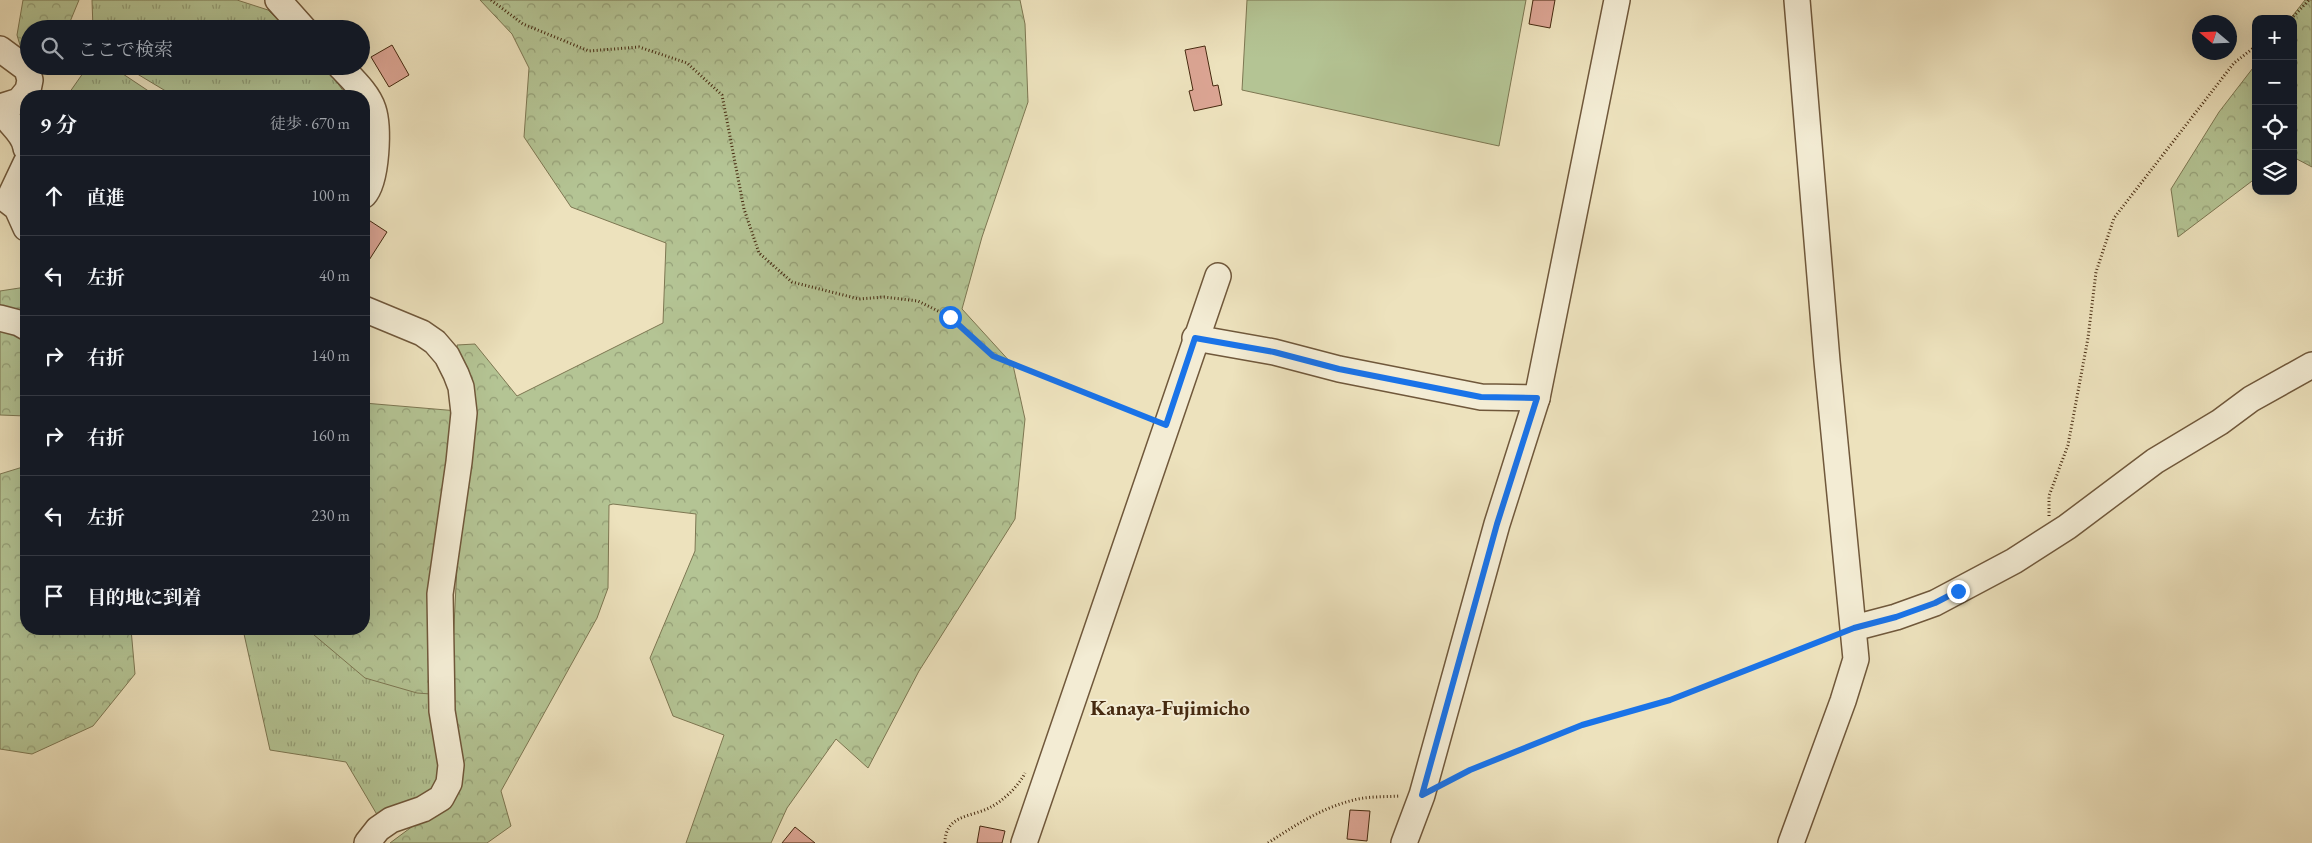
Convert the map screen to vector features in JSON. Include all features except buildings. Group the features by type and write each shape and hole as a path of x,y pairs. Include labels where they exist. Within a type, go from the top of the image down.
{"street":[{"path":"278,0 296,20"},
{"path":"1404,843 1422,795 1497,524 1537,398 1617,0"},
{"path":"1791,843 1843,701 1856,659 1828,371 1797,0"},
{"path":"0,49 20,64"},
{"path":"28,90 30,80 29,75"},
{"path":"349,75 362,90"},
{"path":"20,100 0,107 2,114 20,134"},
{"path":"370,103 373,108 376,130 374,171 370,186"},
{"path":"20,176 8,201 17,208 20,215"},
{"path":"1024,843 1195,338 1218,276"},
{"path":"367,843 378,829 391,820 423,809 441,798 449,783 451,765 442,711 440,594 464,413 461,387 456,374 447,356 435,342 422,333 370,311"},
{"path":"0,318 20,323"},
{"path":"1195,338 1274,352 1339,369 1481,397 1537,398"},
{"path":"1854,628 1896,617 1935,603 2014,561 2048,539 2155,461 2220,422 2251,399 2312,365"}],"path":[{"path":"491,0 523,24 590,51 639,47 687,63 722,95 744,209 759,253 792,282 859,299 884,297 918,302 950,317 993,356 1166,425"},
{"path":"2295,15 2309,0"},
{"path":"2048,539 2049,496 2068,445 2088,338 2096,272 2114,218 2234,63 2252,49"},
{"path":"1268,843 1302,822 1351,800 1422,795 1470,770 1582,725 1670,700 1854,628"},
{"path":"945,843 945,836 960,816 989,808 1019,784 1026,769"}],"green space":[{"path":"23,0 79,0 71,20 20,20 20,45 17,35"},
{"path":"92,0 237,0 268,10 278,20 93,20"},
{"path":"480,0 1020,0 1025,24 1028,102 982,237 962,309 1013,365 1025,419 1015,519 919,671 868,768 836,739 787,808 771,843 686,843 724,735 673,716 650,658 695,551 696,514 613,504 609,505 608,588 597,618 501,791 511,826 487,843 390,843 452,797 450,705 462,467 473,422 457,345 475,344 517,396 663,323 666,243 571,207 524,137 529,68 512,34"},
{"path":"1247,0 1526,0 1499,146 1242,90"},
{"path":"2305,0 2312,0 2312,167 2297,159 2297,15 2293,15"},
{"path":"2252,69 2252,181 2178,237 2171,189 2219,112"},
{"path":"82,75 124,75 147,90 71,90"},
{"path":"139,75 332,75 343,90 164,90"},
{"path":"20,288 20,416 0,415 0,291"},
{"path":"370,404 458,411 431,694 417,693 365,678 314,635 370,635"},
{"path":"20,468 20,635 132,635 135,674 93,726 32,754 0,749 0,474"},
{"path":"244,635 321,635 436,695 444,760 435,791 379,818 346,762 270,750"}],"district":[{"name":"Kanaya-Fujimicho","path":"1170,707"}],"route":[{"path":"950,317 993,356 1166,425 1195,338 1274,352 1339,369 1481,397 1537,398 1497,524 1422,795 1470,770 1582,725 1670,700 1854,628 1896,617 1935,603 1958,591"}]}
